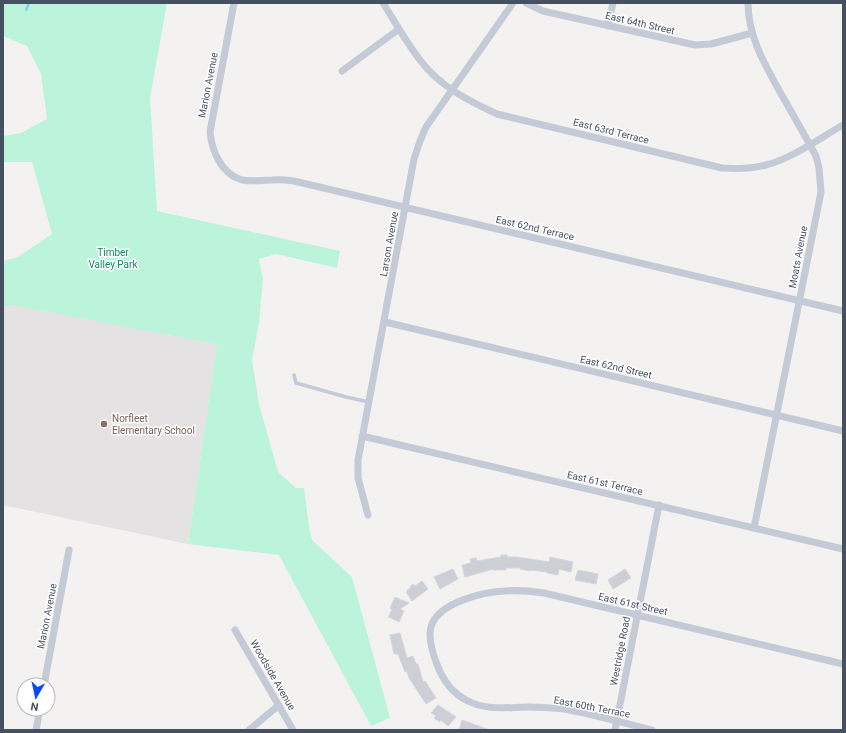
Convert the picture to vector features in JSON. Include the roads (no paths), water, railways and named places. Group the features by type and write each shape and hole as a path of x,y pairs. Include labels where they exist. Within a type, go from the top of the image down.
{"street":[{"name":"Marion Avenue","path":"225,168 216,158 211,146 210,132 234,3"},
{"name":"East 63rd Terrace","path":"383,3 420,61 436,77 452,90 473,103 497,114 722,168 744,169 766,165 783,159 843,125"},
{"name":"Larson Avenue","path":"368,515 358,478 358,460 385,322 414,159 426,127 513,3"},
{"name":"East 64th Street","path":"526,3 543,11 695,45 711,44 752,33"},
{"path":"608,26 613,3"},
{"name":"Moats Avenue","path":"748,3 748,16 752,33 762,59 816,156 820,168 821,192 754,528"},
{"path":"342,71 399,29"},
{"name":"East 62nd Terrace","path":"225,168 229,173 241,180 294,181 843,311"},
{"name":"East 62nd Street","path":"385,322 843,431"},
{"name":"East 61st Terrace","path":"362,436 843,549"},
{"name":"Westridge Road","path":"615,730 659,506"},
{"name":"Marion Avenue","path":"45,677 69,550"},
{"name":"East 61st Street","path":"430,631 432,623 451,605 478,595 503,591 524,590 544,593 843,664"},
{"name":"Woodside Avenue","path":"235,630 293,730"},
{"name":"East 60th Terrace","path":"430,631 432,652 440,674 452,691 467,701 492,708 532,707 564,709 652,730"},
{"path":"249,730 279,705"},
{"path":"36,730 38,717"}],"lane":[{"path":"294,375 296,383 303,386 369,402"}],"waterway":[{"path":"26,10 29,3"}],"place":[{"name":"Norfleet Elementary School","path":"104,424"}],"park label":[{"name":"Timber Valley Park","path":"113,258"}]}
